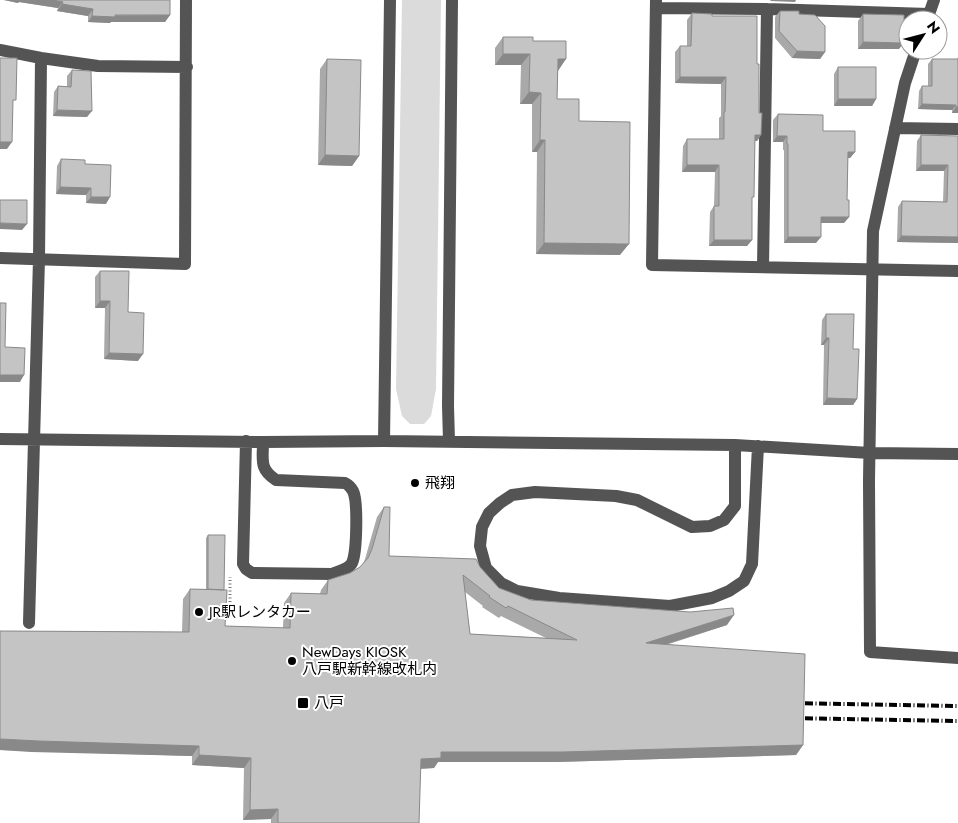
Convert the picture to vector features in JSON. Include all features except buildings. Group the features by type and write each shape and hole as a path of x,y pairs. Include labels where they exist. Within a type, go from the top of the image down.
{"street":[{"path":"0,258 185,264 186,0"},
{"path":"384,441 390,0"},
{"path":"449,442 452,0"},
{"path":"898,16 656,4 652,265 958,271"},
{"path":"762,267 767,9"},
{"path":"0,50 98,66 187,67"},
{"path":"29,623 39,259 41,58"},
{"path":"913,60 905,83 873,231 870,652 958,658"},
{"path":"895,128 958,129"},
{"path":"0,438 758,446 870,453 958,454"},
{"path":"246,441 243,564 246,570 252,573 332,574 352,564 355,553 356,502 354,492 350,486 345,483 276,480 268,475 263,466 263,442"},
{"path":"736,446 735,506 724,520 710,526 692,527 637,500 616,496 535,492 512,495 489,513 482,527 480,546 486,568 501,582 517,591 559,598 670,606 712,598 729,591 744,581 752,564 758,446"}],"shaded area":[{"path":"402,0 441,0 436,389 431,416 424,424 410,424 402,416 396,389"}],"railway":[{"path":"791,703 958,706"},
{"path":"791,718 958,721"}],"place":[{"name":"飛翔","path":"415,483"},
{"name":"JR駅レンタカー","path":"199,612"},
{"name":"NewDays KIOSK 八戸駅新幹線改札内","path":"292,661"},
{"name":"八戸","path":"303,703"}]}
